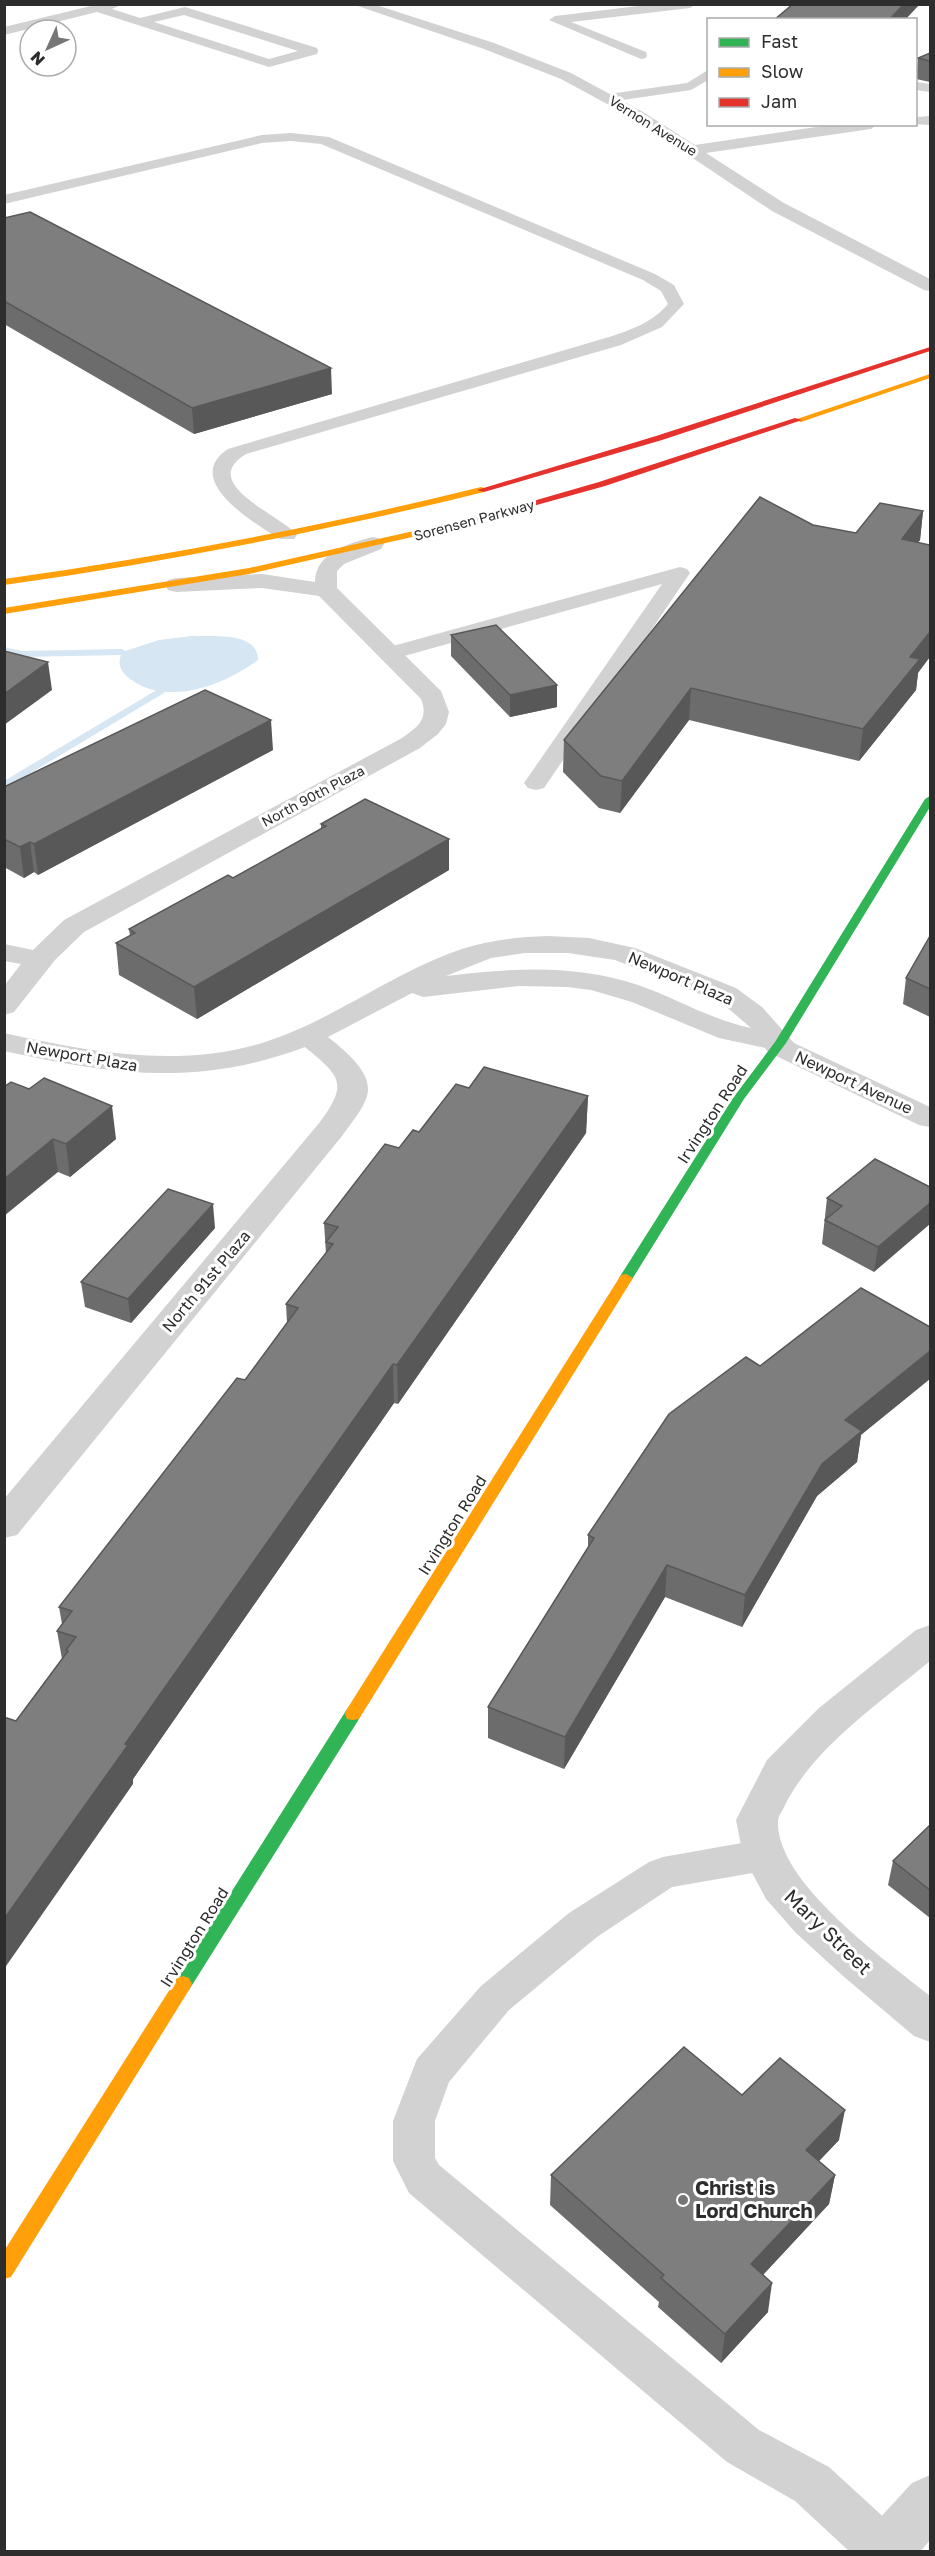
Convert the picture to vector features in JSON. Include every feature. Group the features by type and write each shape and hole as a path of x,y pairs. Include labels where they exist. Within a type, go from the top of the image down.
{"main road":[{"name":"Sorensen Parkway","path":"4,582 131,564 287,535 405,509 593,458 930,350"},
{"name":"Sorensen Parkway","path":"4,611 171,585 373,544 480,519 589,488 930,376"},
{"name":"Irvington Road","path":"4,2270 733,1108 779,1045 930,800"}],"street":[{"name":"Vernon Avenue","path":"358,4 489,46 567,76 609,98 694,150 778,207 930,286"},
{"path":"694,150 857,126"},
{"path":"171,585 262,581 326,590 326,570 336,560 373,544"},
{"name":"North 90th Plaza","path":"4,1006 38,959 54,941 74,926 428,732 437,720 437,707 432,696 326,590"},
{"path":"4,952 38,959"},
{"name":"Newport Plaza","path":"4,1042 82,1060 168,1068 248,1056 284,1045 397,991 486,979 531,976 570,978 614,987 658,1002 723,1030 779,1045"},
{"name":"North 91st Plaza","path":"4,1525 324,1138 345,1109 353,1095 353,1085 347,1069 308,1035"},
{"name":"Newport Avenue","path":"779,1045 930,1118"},
{"path":"760,1837 781,1772 833,1719 930,1640"},
{"name":"Mary Street","path":"760,1837 781,1886 811,1920 858,1963 930,2022"},
{"path":"885,2551 930,2501"}],"lane":[{"path":"4,31 117,4"},
{"path":"641,55 555,20 690,4"},
{"path":"794,5 788,15 808,18"},
{"path":"99,9 139,22 269,63 312,51 185,11 139,22"},
{"path":"609,98 691,86 707,75"},
{"path":"4,200 262,139 291,137 324,140 649,277 668,288 675,303 668,316 653,327 239,450 223,462 221,472 231,494 263,521 287,535"},
{"path":"390,654 680,573 536,783"},
{"path":"760,1837 663,1873 583,1925 495,1998 432,2072 414,2121 414,2161 424,2179 743,2446 812,2484 885,2551"}],"water":[{"path":"192,636 222,636 242,640 256,651 258,660 213,684 178,692 145,687 130,679 122,670 120,660 122,652 159,640"}],"building":[{"path":"793,4 904,4 891,18 776,18"},
{"path":"930,53 930,61 918,58"},
{"path":"30,212 331,368 192,408 4,301 4,218"},
{"path":"760,497 813,525 856,533 880,503 923,511 902,539 930,545 930,632 910,657 920,659 863,729 691,688 622,781 601,776 564,740"},
{"path":"496,625 557,685 510,695 451,635"},
{"path":"4,651 48,662 4,694"},
{"path":"205,690 271,720 34,844 30,842 20,847 4,839 4,787"},
{"path":"365,799 449,839 194,987 116,943 135,933 129,929 228,875 233,878 326,826 321,824"},
{"path":"930,936 930,989 906,978"},
{"path":"484,1067 588,1096 397,1365 393,1364 4,1919 4,1717 16,1721 76,1637 57,1631 72,1611 59,1607 237,1378 245,1380 298,1308 286,1304 333,1244 326,1242 338,1227 324,1223 385,1144 399,1148 413,1130 419,1132 456,1084 469,1088"},
{"path":"44,1078 112,1106 66,1144 53,1139 4,1179 4,1087 11,1082 29,1089"},
{"path":"875,1159 930,1187 930,1203 878,1247 825,1220 842,1206 827,1198"},
{"path":"168,1189 213,1204 128,1299 81,1282"},
{"path":"861,1288 930,1327 930,1351 845,1420 862,1431 822,1464 745,1595 667,1565 565,1737 488,1707 594,1538 588,1535 669,1414 746,1357 760,1366"},
{"path":"930,1825 930,1890 893,1861"},
{"path":"684,2047 742,2095 780,2058 845,2110 806,2150 835,2175 751,2264 772,2283 725,2334 661,2278 664,2275 551,2175"}],"waterway":[{"path":"4,650 22,654 122,652"},
{"path":"4,786 160,691"}],"traffic: fast":[{"path":"626,1278 739,1098 780,1043 930,799"},
{"path":"183,1984 353,1714"}],"traffic: slow":[{"path":"798,420 930,376"},
{"path":"4,582 244,543 481,490"},
{"path":"4,611 249,571 458,524"},
{"path":"353,1714 626,1278"},
{"path":"4,2270 183,1984"}],"traffic: jam":[{"path":"481,490 659,438 930,349"},
{"path":"458,524 602,484 798,420"}],"place":[{"name":"Christ is Lord Church","path":"683,2200"}]}
